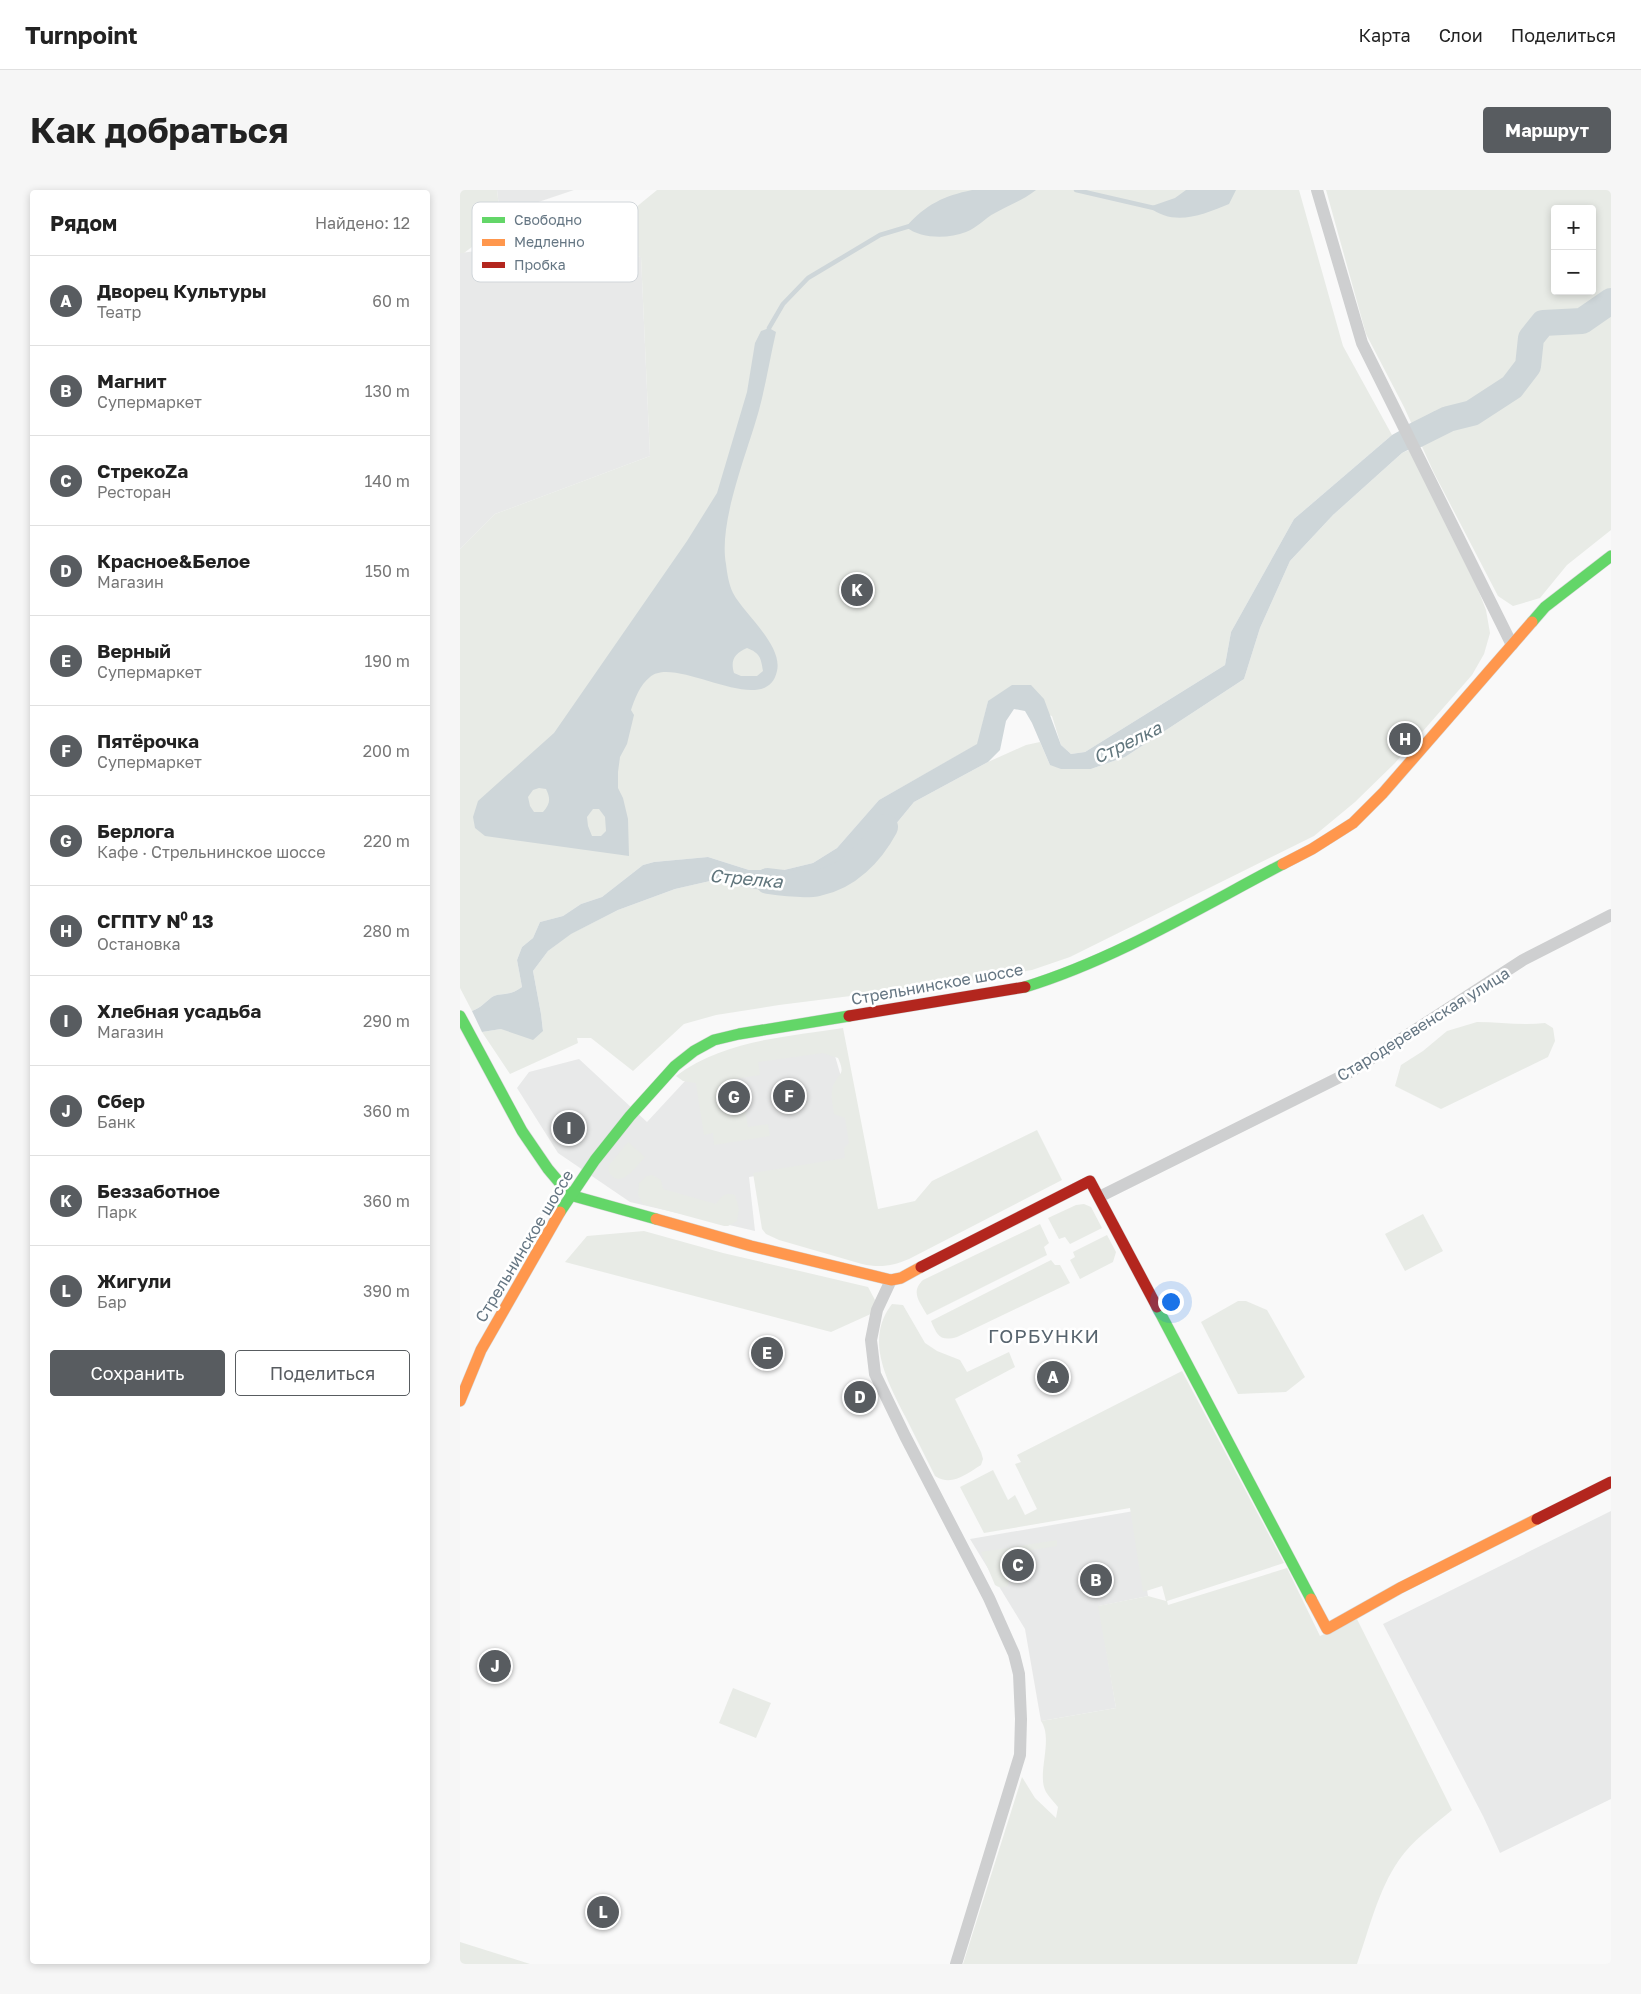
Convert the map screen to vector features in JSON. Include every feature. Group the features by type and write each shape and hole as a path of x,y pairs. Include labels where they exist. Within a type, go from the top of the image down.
{"street":[{"path":"1317,190 1359,336 1512,645"},
{"name":"Стрельнинское шоссе","path":"460,1401 481,1350 570,1195 630,1116 675,1066 694,1052 714,1040 773,1027 1010,990 1055,977 1108,955 1312,849 1353,822 1383,794 1546,607 1583,576 1611,556"},
{"name":"Стародеревенская улица","path":"1099,1197 1352,1071 1523,960 1611,914"},
{"path":"460,1016 522,1131 548,1169 570,1195 751,1246 891,1280 901,1278 1090,1181 1327,1629 1400,1588 1611,1482"},
{"path":"891,1280 877,1310 871,1340 875,1374 992,1603 1014,1654 1019,1674 1020,1755 956,1964"}],"shaded area":[{"path":"460,190 497,190 498,202 472,202 472,247 464,253 460,253"},
{"path":"497,190 574,190 538,202 498,202"},
{"path":"657,190 1299,190 1343,346 1392,435 1294,519 1231,632 1225,665 1085,752 1071,754 1061,745 1052,716 988,701 978,744 879,800 837,848 813,863 784,870 749,870 708,857 654,862 643,865 602,897 581,904 563,916 540,922 533,938 522,947 517,960 522,987 513,992 492,997 472,1011 460,988 460,549 495,514 650,456 641,257 638,257 638,206"},
{"path":"1326,190 1611,190 1611,530 1567,565 1540,598 1513,606 1498,596 1434,473 1404,407 1366,334"},
{"path":"472,252 472,282 638,282 638,257 641,257 650,456 495,514 460,549 460,253"},
{"path":"1409,450 1477,587 1486,610 1490,633 1484,654 1472,675 1395,763 1355,802 1314,836 1070,957 1032,970 970,981 779,1005 716,1015 684,1024 633,1071 591,1038 577,1038 578,1043 510,1074 482,1032 501,1029 543,1030 533,971 548,951 570,934 618,910 675,889 710,881 761,890 886,836 914,802 988,762 1026,745 1040,742 1050,765 1091,769 1125,757 1244,679 1260,628 1290,561 1333,515 1402,453"},
{"path":"1477,1022 1545,1023 1553,1028 1555,1041 1548,1057 1441,1109 1395,1086 1401,1065 1423,1051 1447,1031"},
{"path":"843,1028 878,1209 915,1201 932,1181 1037,1130 1062,1180 909,1259 892,1265 875,1266 862,1264 779,1240 766,1234 762,1229 753,1173 845,1158 844,1148 849,1143 845,1118 834,1114 832,1097 833,1086 842,1071 838,1058 823,1053 758,1062 760,1075 728,1080 732,1105 744,1103 748,1127 768,1124 770,1136 714,1145 713,1133 704,1135 696,1083 683,1081 676,1076 695,1064 735,1047"},
{"path":"831,1042 865,1160 749,1177 755,1231 630,1202 558,1153 517,1088 529,1072 579,1059 647,1122 698,1067"},
{"path":"628,1142 645,1157 625,1177 616,1179 610,1173 609,1166"},
{"path":"652,1175 661,1180 663,1189 716,1204 724,1195 735,1195 739,1209 737,1221 724,1226 643,1204 638,1195 639,1183 647,1176"},
{"path":"1084,1204 1091,1207 1102,1228 1070,1244 1065,1237 1059,1239 1048,1218 1076,1205"},
{"path":"1423,1214 1443,1251 1405,1271 1385,1234"},
{"path":"1040,1224 1049,1243 1044,1247 1047,1255 927,1315 917,1293 919,1284 923,1280"},
{"path":"644,1231 723,1253 868,1287 875,1300 873,1313 831,1332 565,1262 587,1236"},
{"path":"1107,1235 1116,1252 1113,1262 1080,1279 1070,1260 1075,1257 1073,1252"},
{"path":"1051,1260 1055,1265 1060,1265 1070,1283 957,1337 947,1339 937,1334 931,1321"},
{"path":"1238,1301 1246,1301 1267,1310 1305,1377 1286,1392 1238,1394 1201,1322"},
{"path":"892,1304 903,1305 925,1343 937,1351 960,1360 967,1372 1009,1352 1015,1367 955,1399 983,1459 981,1465 959,1478 947,1480 935,1476 886,1375 879,1346 880,1332 884,1318"},
{"path":"1182,1371 1284,1563 1167,1601 1168,1605 1287,1568 1320,1636 1357,1619 1452,1810 1410,1846 1399,1860 1385,1884 1357,1964 963,1964 1022,1777 1035,1798 1056,1818 1058,1807 1047,1794 1043,1785 1046,1738 1045,1729 1041,1721 1116,1708 1098,1606 1148,1596 1166,1601 1162,1586 1143,1592 1130,1508 984,1533 960,1487 993,1470 1008,1500 1015,1495 1025,1515 1037,1509 1015,1464 1021,1462 1017,1455"},
{"path":"1134,1511 1148,1596 1099,1606 1116,1708 1041,1721 1025,1629 970,1539"},
{"path":"1611,1511 1611,1799 1500,1853 1483,1816 1383,1624"},
{"path":"1057,1540 1057,1546 1007,1554 1010,1572 1008,1586 1004,1587 995,1585 981,1552"},
{"path":"733,1688 771,1703 756,1738 719,1723"},
{"path":"460,1942 530,1964 460,1964"}],"water":[{"path":"972,190 1036,190 991,215 970,230 959,234 943,237 927,236 906,227 921,212 936,202"},
{"path":"1186,190 1236,190 1229,204 1209,212 1188,217 1168,217 1149,207 1175,198"},
{"path":"769,328 776,332 759,410 730,508 725,547 729,583 733,593 769,640 777,661 777,671 769,685 756,690 739,689 679,673 662,672 650,677 643,684 631,710 634,715 627,744 620,757 618,772 618,788 623,798 628,819 629,856 485,836 475,828 473,817 478,801 554,733 687,541 717,493 747,392 755,343 761,331","holes":["747,648 755,652 760,659 763,671 757,676 741,676 734,673 734,658 739,652","539,788 546,789 549,801 543,812 534,812 530,806 528,797 533,790","593,809 599,809 605,817 606,831 601,836 592,836 587,817"]},
{"path":"1435,411 1448,419 1429,439 1402,453 1333,515 1290,561 1260,628 1244,679 1125,757 1091,769 1061,769 1050,765 1025,711 1014,709 1006,721 1000,750 988,762 914,802 886,836 854,866 818,881 761,890 710,881 675,889 618,910 571,934 548,951 533,971 543,1031 533,1040 501,1029 482,1032 472,1011 492,997 513,992 522,987 517,960 522,947 533,938 540,922 563,916 581,904 602,897 643,865 654,862 708,857 749,870 784,870 813,863 837,848 879,800 977,744 988,701 1012,685 1031,685 1044,699 1061,745 1071,754 1085,752 1225,665 1231,632 1294,519 1392,435"}],"waterway":[{"path":"1076,190 1154,208"},
{"path":"769,328 783,304 808,278 880,235 910,226"},
{"name":"Стрелка","path":"1416,435 1448,419 1472,413 1512,387 1528,366 1531,338 1543,323 1582,321 1611,301"},
{"name":"Стрелка","path":"768,881 813,884 829,880 849,870 866,855 885,827"}],"traffic: fast":[{"path":"1532,622 1545,607 1611,556"},
{"path":"1025,987 1092,962 1124,947 1283,864"},
{"path":"460,1016 522,1131 548,1169 570,1195 656,1219"},
{"path":"560,1212 595,1160 630,1116 675,1066 694,1051 714,1040 739,1034 849,1016"},
{"path":"1157,1307 1311,1599"}],"traffic: slow":[{"path":"1283,864 1312,849 1353,823 1383,793 1532,622"},
{"path":"460,1401 481,1350 560,1212"},
{"path":"656,1219 751,1246 891,1280 901,1278 921,1267"},
{"path":"1311,1599 1327,1629 1400,1588 1537,1519"}],"traffic: jam":[{"path":"849,1016 1025,987"},
{"path":"921,1267 1090,1181 1157,1307"},
{"path":"1537,1519 1611,1482"}],"place":[{"name":"Беззаботное","path":"857,590"},
{"name":"СГПТУ N⁰ 13","path":"1405,739"},
{"name":"Пятёрочка","path":"789,1096"},
{"name":"Берлога","path":"734,1097"},
{"name":"Хлебная усадьба","path":"569,1128"},
{"name":"Верный","path":"767,1353"},
{"name":"Дворец Культуры","path":"1053,1377"},
{"name":"Красное&Белое","path":"860,1397"},
{"name":"СтрекоZа","path":"1018,1565"},
{"name":"Магнит","path":"1096,1580"},
{"name":"Сбер","path":"495,1666"},
{"name":"Жигули","path":"603,1912"}],"district":[{"name":"ГОРБУНКИ","path":"1044,1335"}]}
